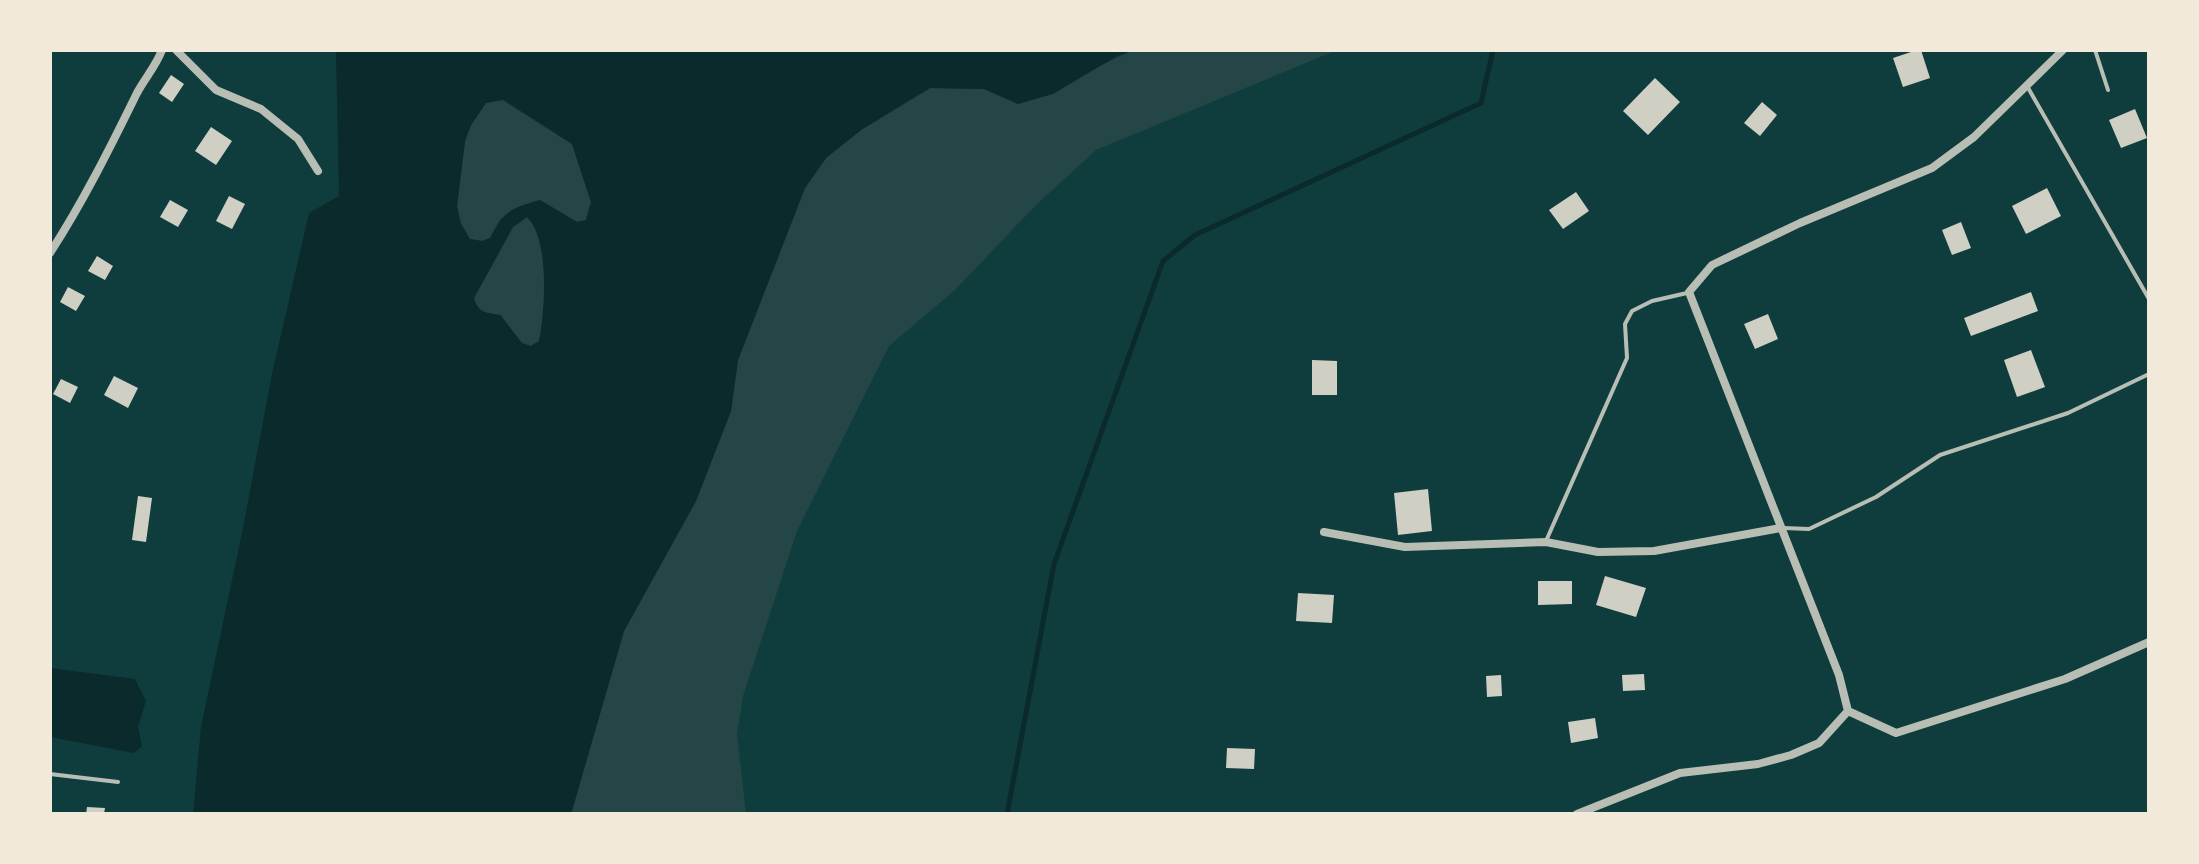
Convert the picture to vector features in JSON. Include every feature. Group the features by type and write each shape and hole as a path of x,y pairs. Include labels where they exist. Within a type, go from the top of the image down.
{"street":[{"path":"50,253 83,201 162,50"},
{"path":"176,50 216,90 261,109 298,139 318,171"},
{"path":"1848,711 1839,675 1689,292 1712,265 1800,223 1932,168 1974,137 2063,50"},
{"path":"1324,532 1405,547 1546,542 1598,552 1654,551 1781,528"},
{"path":"1848,711 1896,733 2065,679 2149,642"},
{"path":"1577,814 1680,773 1758,764 1791,755 1819,743 1848,711"}],"lane":[{"path":"2095,50 2108,90"},
{"path":"2027,86 2149,299"},
{"path":"1546,542 1627,358 1625,324 1632,311 1652,301 1689,292"},
{"path":"1781,528 1809,529 1876,497 1940,455 2068,413 2149,374"},
{"path":"50,774 118,782"}],"shaded area":[{"path":"336,50 1134,50 1117,56 1053,94 1018,104 984,89 930,88 861,130 826,158 805,188 738,360 731,411 696,501 624,631 571,814 193,814 201,727 272,374 309,213 339,196","holes":["503,100 572,144 591,202 586,220 577,222 540,200 509,212 490,238 482,241 470,239 461,224 457,206 465,141 471,125 486,103","527,217 539,241 544,276 539,341 531,346 522,343 500,315 480,309 474,298 513,227"]},
{"path":"1134,50 1337,50 1096,150 1035,206 955,290 889,346 797,531 743,696 737,734 746,814 571,814 624,631 696,501 731,411 738,360 805,188 826,158 861,130 930,88 984,89 1018,104"},
{"path":"503,99 572,144 591,202 586,220 577,222 540,200 500,219 490,238 482,241 470,239 461,224 457,206 465,141 471,125 486,103"},
{"path":"527,217 540,242 544,276 539,341 531,346 522,344 501,315 480,309 474,298 513,227"},
{"path":"50,668 135,679 146,701 138,727 142,746 134,753 50,737"}],"building":[{"path":"1921,50 1930,78 1903,87 1893,58"},
{"path":"171,75 184,84 172,102 159,93"},
{"path":"1655,78 1680,102 1648,135 1623,111"},
{"path":"1762,102 1777,115 1760,136 1744,123"},
{"path":"2135,109 2147,138 2121,148 2109,120"},
{"path":"211,127 232,141 216,165 195,151"},
{"path":"2047,188 2061,216 2026,234 2012,206"},
{"path":"1576,192 1589,211 1563,229 1549,210"},
{"path":"229,196 245,204 232,229 216,221"},
{"path":"170,200 188,210 178,227 160,217"},
{"path":"1961,222 1971,248 1952,255 1942,230"},
{"path":"97,256 113,266 105,280 88,271"},
{"path":"68,287 85,296 76,311 60,302"},
{"path":"2031,292 2038,311 1971,336 1964,318"},
{"path":"1768,314 1778,339 1755,349 1744,324"},
{"path":"2031,350 2045,387 2017,397 2004,360"},
{"path":"1312,360 1337,361 1337,395 1312,395"},
{"path":"114,376 138,388 128,408 104,395"},
{"path":"61,379 78,387 70,403 53,394"},
{"path":"1428,489 1432,531 1398,535 1394,493"},
{"path":"138,496 152,498 146,542 132,540"},
{"path":"1605,576 1646,588 1636,617 1596,605"},
{"path":"1538,581 1572,581 1572,604 1538,605"},
{"path":"1298,593 1334,595 1332,623 1296,621"},
{"path":"1644,674 1645,690 1623,691 1622,675"},
{"path":"1501,675 1502,696 1487,697 1486,676"},
{"path":"1595,718 1598,738 1571,743 1568,722"},
{"path":"1227,748 1255,749 1254,769 1226,768"},
{"path":"87,807 105,808 104,814 86,814"}],"waterway":[{"path":"1007,814 1054,564 1163,261 1195,235 1481,103 1493,50"}]}
